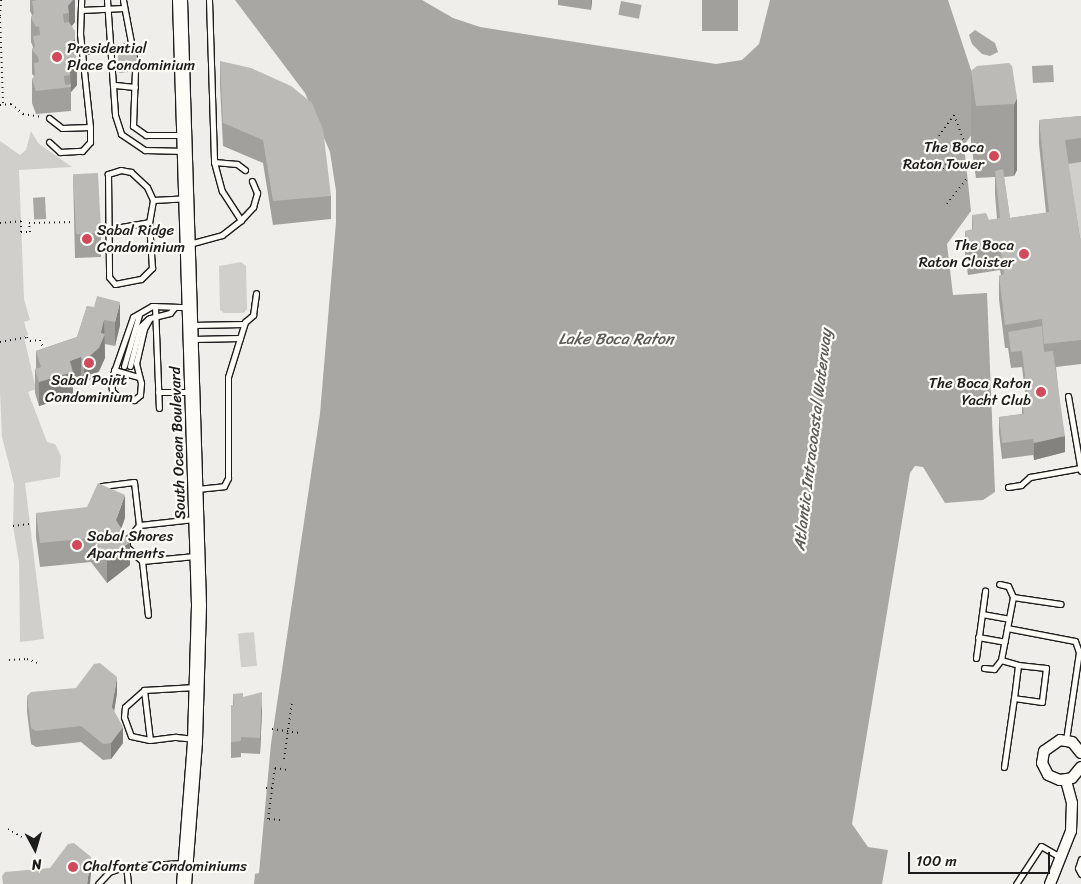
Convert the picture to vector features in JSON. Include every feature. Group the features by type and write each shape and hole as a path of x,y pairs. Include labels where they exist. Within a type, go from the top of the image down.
{"main road":[{"name":"South Ocean Boulevard","path":"180,0 198,556 196,739 184,884"}],"street":[{"path":"1081,753 1066,740 1053,742 1042,757 1048,774 1066,780 1077,774 1081,767"},
{"path":"1050,884 1063,858 1072,822 1066,780"}],"lane":[{"path":"49,142 60,152 82,151 90,142 81,0"},
{"path":"107,0 117,126 127,140 145,150 185,151"},
{"path":"123,0 134,61"},
{"path":"209,0 214,162 222,192 241,220"},
{"path":"81,10 124,8"},
{"path":"83,51 132,46"},
{"path":"135,71 131,117 139,132 156,136 184,135"},
{"path":"115,85 135,87"},
{"path":"49,118 62,128 90,127"},
{"path":"214,162 237,164 245,170"},
{"path":"120,170 131,172 148,187 153,200 149,222 152,268 141,279 115,284 109,277 108,174 120,170"},
{"path":"188,244 222,235 241,220 253,207 257,193 252,182"},
{"path":"153,200 187,198"},
{"path":"121,227 149,222"},
{"path":"196,489 224,486 228,478 228,377 244,324 253,315 256,293"},
{"path":"153,317 144,328 136,363 140,395 134,400 126,401 112,391 111,380 119,360 128,325 139,315 155,306 168,304 174,308 190,306"},
{"path":"155,306 153,317 159,408"},
{"path":"139,315 127,366 140,327 153,317 170,313 174,308"},
{"path":"191,332 244,324"},
{"path":"191,332 240,338"},
{"path":"114,370 139,377"},
{"path":"158,392 193,392"},
{"path":"1008,487 1021,485 1030,477 1080,470 1068,396"},
{"path":"102,486 134,482 139,525"},
{"path":"148,615 142,561 127,547 130,532 139,525 197,519"},
{"path":"142,561 198,556"},
{"path":"984,668 994,669 1001,660 1005,642 1013,597 1008,586 999,584"},
{"path":"976,658 985,591"},
{"path":"1013,597 1060,604"},
{"path":"982,614 1009,619"},
{"path":"1007,628 1075,641 1080,652 1066,740"},
{"path":"978,637 1005,642"},
{"path":"1001,660 1018,665 1046,668 1042,702 1014,698"},
{"path":"1004,767 1018,665"},
{"path":"196,739 176,737 150,740 131,736 124,717 125,707 144,690 197,687"},
{"path":"144,690 150,740"},
{"path":"1016,884 1042,846 1063,858"},
{"path":"1081,859 1078,868 1081,874"},
{"path":"98,884 109,872 126,866 186,863"},
{"path":"126,866 128,884"}],"path":[{"path":"1,0 2,104 11,104 32,118 49,118"},
{"path":"938,136 954,115 964,144 943,169"},
{"path":"947,204 967,178"},
{"path":"0,223 20,221 21,232 30,232 29,224 74,222"},
{"path":"0,342 27,337 30,341 40,340 46,356"},
{"path":"13,526 29,524"},
{"path":"9,660 27,659 38,662"},
{"path":"284,759 292,702"},
{"path":"272,729 300,732"},
{"path":"280,820 268,819 272,788 275,768 287,770"},
{"path":"266,788 272,788"},
{"path":"8,828 22,837"}],"shaded area":[{"path":"31,131 38,143 72,167 19,170 24,299 30,320 24,322 28,335 24,337 36,389 28,392 47,442 55,444 61,456 60,477 25,483 44,639 20,642 19,562 13,526 14,484 2,437 0,392 0,141 20,155 26,150"},
{"path":"1081,162 1081,241 1077,241 1065,164"},
{"path":"241,262 246,266 247,309 244,313 224,313 220,310 219,266"},
{"path":"254,632 257,666 241,667 238,633"}],"water":[{"name":"Lake Boca Raton","path":"235,0 422,0 453,18 480,27 716,64 742,60 759,44 770,0 948,0 972,73 978,126 964,145 971,211 947,244 953,295 987,293 995,492 983,500 945,503 923,467 915,466 910,473 852,824 868,847 888,850 882,884 254,884 255,874 259,873 271,744 320,414 336,222 336,191 330,152 305,93"},
{"path":"621,1 642,5 639,19 618,15"},
{"path":"975,30 995,43 998,52 990,56 982,54 972,44 969,35"},
{"path":"1053,65 1054,82 1033,83 1032,66"},
{"path":"45,197 46,219 34,220 33,198"}],"building":[{"name":"Presidential Place Condominium","path":"73,0 68,6 69,13 63,14 64,23 69,22 75,31 75,39 67,44 68,48 75,51 77,61 70,70 70,75 64,76 65,85 71,84 71,87 36,91 32,79 35,76 34,63 39,62 38,57 32,50 35,46 33,36 40,35 39,26 36,27 31,18 34,13 32,1"},
{"path":"136,52 137,63 119,65 118,54"},
{"path":"220,61 251,68 291,86 312,103 323,129 331,196 273,201 263,140 223,123"},
{"path":"1009,63 1012,66 1017,98 1014,104 976,106 971,71 977,66"},
{"name":"The Boca Raton Cloister","path":"1081,116 1081,138 1065,140 1081,238 1081,340 1044,344 1042,319 1005,325 999,276 1004,274 1000,246 968,251 965,231 973,229 972,215 986,213 989,220 1000,218 995,171 1003,169 1010,218 1049,212 1039,120"},
{"path":"98,173 101,233 76,234 73,174"},
{"path":"97,296 120,302 115,322 104,320 101,333 105,334 99,348 84,361 81,357 70,361 73,372 39,382 35,369 41,367 36,351 77,337 87,306 94,307"},
{"name":"The Boca Raton Yacht Club","path":"1042,326 1044,352 1053,351 1065,436 1034,443 1033,439 1002,443 999,417 1024,414 1022,401 1028,400 1022,351 1011,352 1008,332"},
{"path":"98,483 125,495 116,520 130,542 107,559 91,538 40,543 36,513 87,507"},
{"path":"100,663 117,677 112,707 123,727 111,743 103,744 81,726 36,731 31,728 27,696 31,692 76,688 94,664"},
{"path":"262,692 260,738 241,737 241,741 231,742 231,705 234,705 233,694 243,693 243,697"},
{"path":"74,843 91,857 87,884 3,884 2,876 5,872 50,868 68,844"}],"place":[{"name":"Presidential Place Condominium","path":"57,57"},
{"name":"The Boca Raton Tower","path":"994,156"},
{"name":"Sabal Ridge Condominium","path":"87,239"},
{"name":"The Boca Raton Cloister","path":"1024,254"},
{"name":"Sabal Point Condominium","path":"89,363"},
{"name":"The Boca Raton Yacht Club","path":"1041,392"},
{"name":"Sabal Shores Apartments","path":"77,545"},
{"name":"Chalfonte Condominiums","path":"73,867"}],"water label":[{"name":"Atlantic Intracoastal Waterway","path":"813,440"}]}
